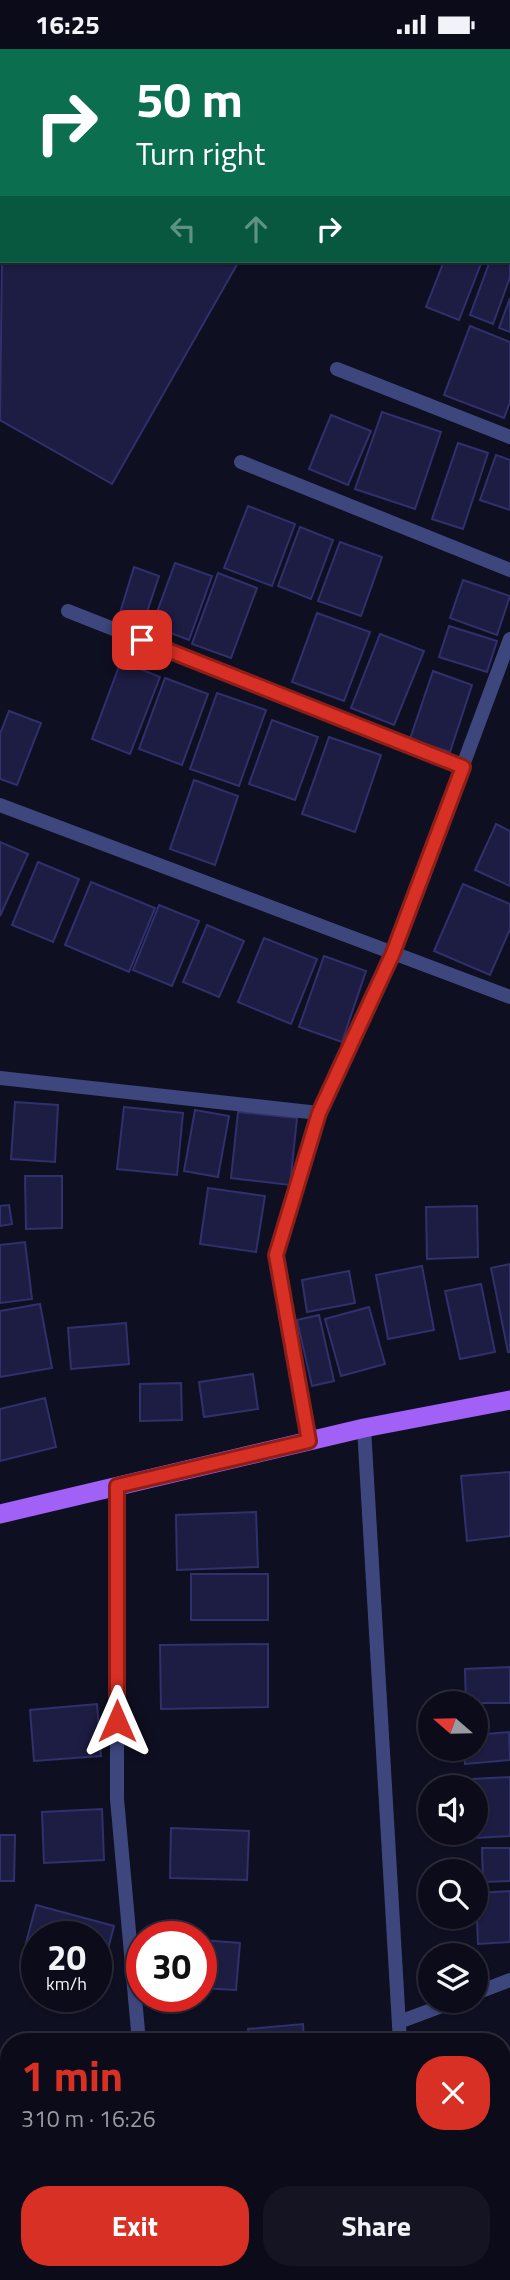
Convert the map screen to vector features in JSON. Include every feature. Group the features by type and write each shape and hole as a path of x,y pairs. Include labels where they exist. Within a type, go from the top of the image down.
{"main road":[{"path":"0,1514 364,1428 510,1400"}],"street":[{"path":"337,369 510,437"},
{"path":"241,462 510,570"},
{"path":"68,611 463,767"},
{"path":"309,1441 276,1255 319,1113 393,953 510,639"},
{"path":"0,805 510,997"},
{"path":"0,1078 319,1113"},
{"path":"364,1428 400,2033"},
{"path":"117,1486 117,1799 138,2033"},
{"path":"488,1988 510,1980"},
{"path":"399,2022 423,2013"}],"building":[{"path":"2,263 238,263 112,484 0,420"},
{"path":"443,263 481,263 459,320 426,307"},
{"path":"489,263 510,263 510,277 493,324 470,315"},
{"path":"510,298 510,332 499,328"},
{"path":"470,326 510,342 510,402 504,418 444,395"},
{"path":"382,412 441,432 415,509 355,489"},
{"path":"331,415 371,431 348,485 309,469"},
{"path":"458,443 488,453 463,529 432,519"},
{"path":"496,455 510,460 510,510 480,500"},
{"path":"248,506 295,524 272,586 224,568"},
{"path":"300,527 333,540 311,599 278,586"},
{"path":"340,542 382,557 361,616 318,601"},
{"path":"175,563 212,576 189,640 152,626"},
{"path":"134,567 159,576 143,624 119,616"},
{"path":"218,573 257,588 231,658 192,644"},
{"path":"463,580 510,596 497,635 450,618"},
{"path":"317,613 370,632 344,701 292,682"},
{"path":"449,626 497,641 487,672 439,657"},
{"path":"380,634 424,651 394,725 351,708"},
{"path":"121,661 160,677 130,754 92,739"},
{"path":"433,671 472,685 450,752 410,739"},
{"path":"165,678 208,694 182,765 139,749"},
{"path":"217,693 266,710 239,786 190,769"},
{"path":"9,711 41,723 17,785 0,779 0,734"},
{"path":"272,720 318,737 295,800 249,784"},
{"path":"329,737 381,755 355,832 302,814"},
{"path":"194,780 238,796 215,865 170,849"},
{"path":"496,824 510,831 510,886 475,870"},
{"path":"0,842 28,854 0,916"},
{"path":"38,862 79,879 53,942 12,925"},
{"path":"91,882 155,908 129,972 65,945"},
{"path":"463,884 510,904 510,929 490,975 434,951"},
{"path":"159,905 199,921 172,986 133,970"},
{"path":"207,925 244,941 219,997 183,982"},
{"path":"264,938 317,959 291,1024 238,1002"},
{"path":"324,956 366,971 342,1042 299,1027"},
{"path":"15,1102 58,1105 55,1162 11,1159"},
{"path":"124,1107 183,1113 177,1175 117,1169"},
{"path":"195,1110 229,1116 218,1177 184,1171"},
{"path":"238,1112 297,1118 290,1185 231,1178"},
{"path":"25,1176 62,1176 62,1228 26,1229"},
{"path":"208,1188 265,1196 256,1252 200,1244"},
{"path":"9,1205 12,1224 0,1226 0,1206"},
{"path":"477,1206 478,1257 427,1259 426,1207"},
{"path":"25,1242 32,1299 0,1303 0,1245"},
{"path":"510,1264 510,1352 508,1352 491,1268"},
{"path":"422,1266 434,1330 388,1339 376,1275"},
{"path":"349,1271 355,1303 307,1312 302,1280"},
{"path":"481,1284 495,1352 460,1359 445,1291"},
{"path":"40,1304 52,1368 0,1377 0,1311"},
{"path":"369,1307 385,1364 341,1376 325,1319"},
{"path":"319,1315 334,1381 312,1386 297,1320"},
{"path":"126,1323 129,1364 71,1369 68,1328"},
{"path":"253,1374 258,1409 204,1417 199,1382"},
{"path":"181,1383 182,1420 140,1421 140,1384"},
{"path":"45,1398 56,1447 0,1461 0,1409"},
{"path":"510,1472 510,1536 467,1541 461,1476"},
{"path":"256,1512 258,1567 177,1570 176,1515"},
{"path":"191,1574 268,1574 268,1620 191,1620"},
{"path":"268,1644 268,1707 161,1709 160,1645"},
{"path":"510,1667 510,1703 488,1703 488,1691 466,1691 465,1669"},
{"path":"97,1704 101,1756 34,1761 30,1710"},
{"path":"509,1732 510,1760 465,1764 465,1761 488,1761 488,1734"},
{"path":"510,1777 510,1836 488,1837 488,1778"},
{"path":"102,1809 104,1860 44,1863 42,1812"},
{"path":"171,1828 249,1831 247,1880 170,1878"},
{"path":"0,1835 15,1835 14,1881 0,1881"},
{"path":"482,1848 510,1848 510,1881 488,1882 488,1859 482,1859"},
{"path":"510,1891 510,1942 478,1943 477,1929 488,1929 488,1892"},
{"path":"36,1905 95,1921 32,1921"},
{"path":"217,1941 240,1943 236,1990 217,1989"},
{"path":"303,2024 304,2033 248,2033 248,2029"}],"route":[{"path":"117,1721 117,1486 309,1441 276,1255 319,1113 393,953 463,767 142,640"}]}
